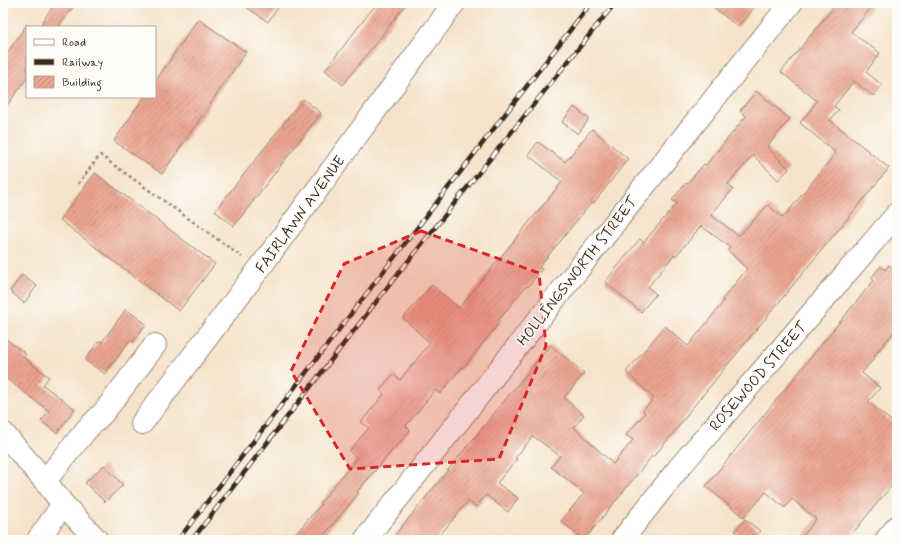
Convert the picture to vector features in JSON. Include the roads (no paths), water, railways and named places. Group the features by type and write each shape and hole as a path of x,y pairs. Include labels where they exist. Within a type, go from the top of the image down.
{"street":[{"name":"FAIRLAWN AVENUE","path":"142,423 259,269 454,3"},
{"name":"HOLLINGSWORTH STREET","path":"364,540 626,208 791,3"},
{"name":"ROSEWOOD STREET","path":"622,540 678,469 897,214"},
{"path":"44,481 87,429 104,412 155,345"},
{"path":"3,433 63,504 96,540"},
{"path":"38,540 63,504"},
{"path":"886,540 897,527"}],"railway":[{"path":"178,540 591,3"},
{"path":"192,540 393,280 615,3"}]}
